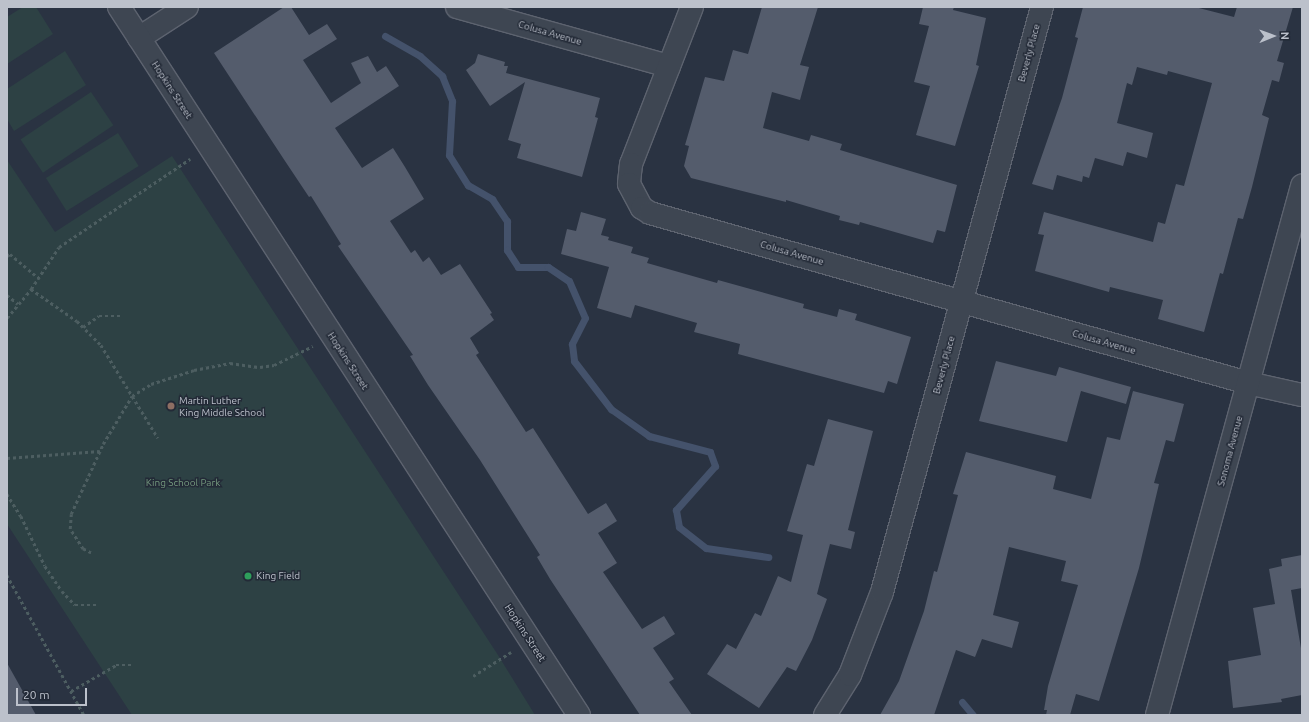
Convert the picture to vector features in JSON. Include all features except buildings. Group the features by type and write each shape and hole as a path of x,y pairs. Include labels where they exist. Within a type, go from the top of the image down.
{"street":[{"name":"Hopkins Street","path":"119,7 208,147 579,715"},
{"path":"139,38 187,7"},
{"name":"Colusa Avenue","path":"457,7 669,66 631,164 629,184 642,208 650,213 1248,383 1302,395"},
{"path":"669,66 692,7"},
{"name":"Beverly Place","path":"825,715 850,675 882,592 1042,7"},
{"name":"Sonoma Avenue","path":"1157,715 1302,186"}],"path":[{"path":"7,318 31,289 59,247 208,147"},
{"path":"7,256 10,254 39,278"},
{"path":"31,289 83,327 101,345 158,438"},
{"path":"7,295 18,304"},
{"path":"83,327 99,316 122,316"},
{"path":"91,553 83,548 70,529 71,514 100,451 132,396 151,384 194,370 230,362 260,367 274,365 331,335"},
{"path":"7,458 100,451"},
{"path":"7,494 21,516 45,566 62,591 75,605 99,605"},
{"path":"7,575 84,715"},
{"path":"474,676 530,640"},
{"path":"71,691 116,665 133,665"}],"green space":[{"path":"23,7 36,7 53,34 7,64 7,17"},
{"path":"65,51 86,85 14,131 7,119 7,89"},
{"path":"91,92 113,125 43,173 21,140"},
{"path":"118,133 139,166 67,211 46,178"},
{"name":"King School Park","path":"172,156 498,655 535,715 132,715 7,524 7,160 55,232"}],"waterway":[{"path":"385,36 420,56 442,76 452,101 449,155 468,185 492,199 507,221 507,250 518,267 548,267 569,281 585,318 572,344 574,361 611,409 649,436 710,452 715,466 676,510 679,527 706,548 768,557"},
{"path":"962,702 973,715"}],"place":[{"name":"Martin Luther King Middle School","path":"171,406"},
{"name":"King Field","path":"248,576"}]}
